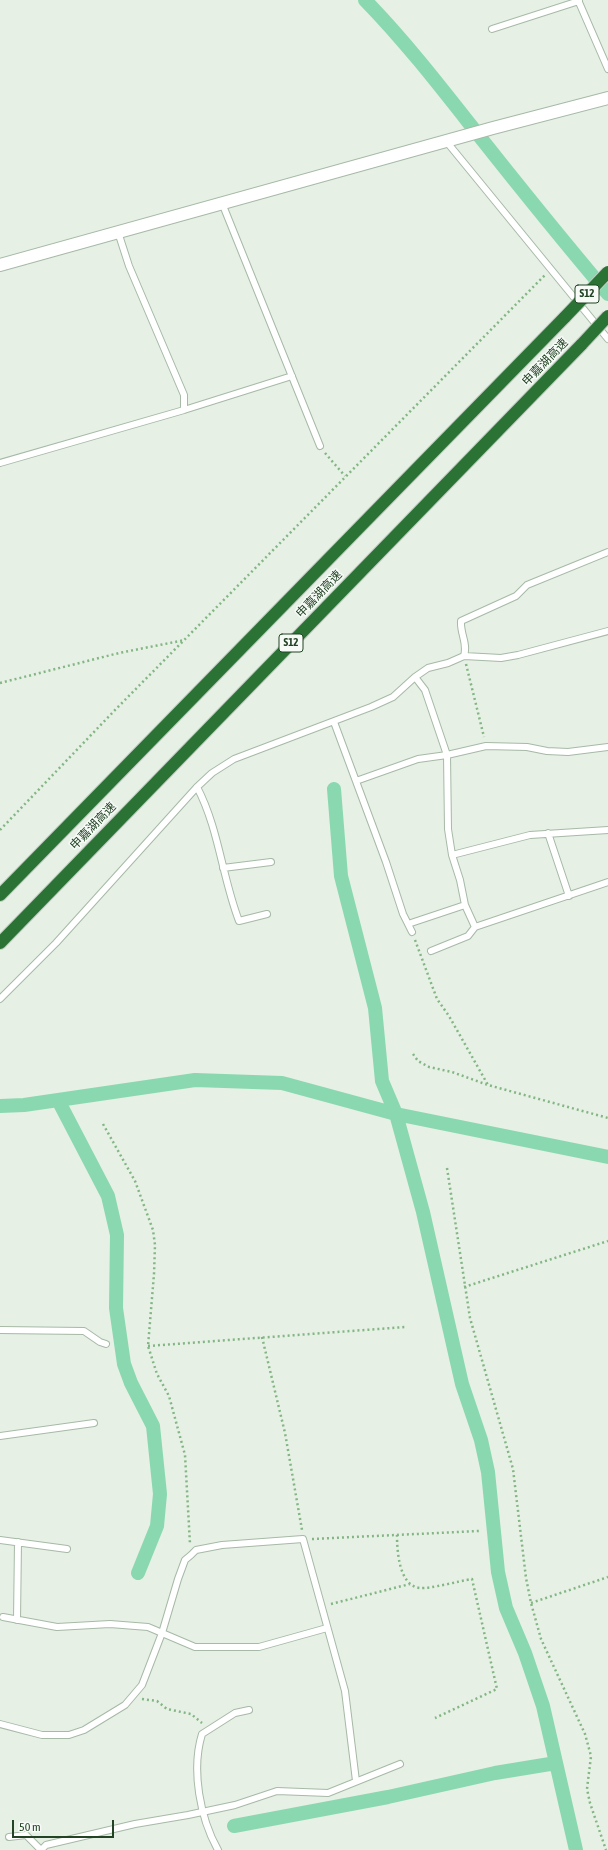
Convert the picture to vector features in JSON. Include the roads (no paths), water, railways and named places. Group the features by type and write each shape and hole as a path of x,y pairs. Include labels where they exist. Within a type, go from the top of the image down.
{"highway":[{"name":"申嘉湖高速","path":"0,895 608,272"},
{"name":"申嘉湖高速","path":"0,943 608,316"}],"street":[{"path":"0,265 452,139 608,98"}],"lane":[{"path":"492,29 579,0 608,70"},
{"path":"452,139 551,269 608,339"},
{"path":"222,203 320,446"},
{"path":"118,232 129,266 184,395 184,410"},
{"path":"0,463 184,410 292,376"},
{"path":"464,656 466,647 460,629 461,621 516,596 527,585 608,552"},
{"path":"0,999 56,943 197,788 216,770 234,759 334,722 393,697 415,677 428,668 448,663 464,656 501,658 518,655 608,632"},
{"path":"415,677 425,690 447,755 448,829 452,855 460,880 465,905 475,927"},
{"path":"334,722 412,932"},
{"path":"356,781 418,759 447,755 486,746 527,747 547,751 568,752 608,747"},
{"path":"197,788 205,802 213,826 223,868 239,921 268,914"},
{"path":"452,855 530,835 608,830"},
{"path":"548,833 569,896"},
{"path":"223,868 271,862"},
{"path":"431,950 468,936 475,927 608,882"},
{"path":"408,924 465,905"},
{"path":"0,1330 84,1331 100,1342 106,1344"},
{"path":"0,1436 94,1423"},
{"path":"0,1724 42,1735 69,1735 84,1730 125,1705 142,1686 162,1633 185,1560 196,1550 222,1545 303,1539 345,1691 356,1782"},
{"path":"0,1540 67,1549"},
{"path":"17,1620 18,1542"},
{"path":"3,1617 57,1627 110,1624 148,1627 194,1647 259,1647 327,1628"},
{"path":"218,1850 202,1812 197,1749 202,1734 235,1713 249,1710"},
{"path":"9,1837 26,1835 41,1850 46,1845 135,1824 235,1805 277,1791 328,1792 400,1764"}],"waterway":[{"path":"365,0 424,67 527,196 608,294"},
{"path":"334,789 341,876 375,1008 382,1081 396,1114 423,1212 462,1384 481,1440 488,1472 498,1572 506,1608 525,1653 543,1706 576,1850"},
{"path":"0,1106 24,1105 195,1080 282,1083 396,1114 608,1157"},
{"path":"58,1100 108,1196 117,1235 116,1308 124,1364 131,1383 153,1426 160,1494 157,1526 138,1573"},
{"path":"234,1826 388,1797 495,1773 556,1763"}]}
